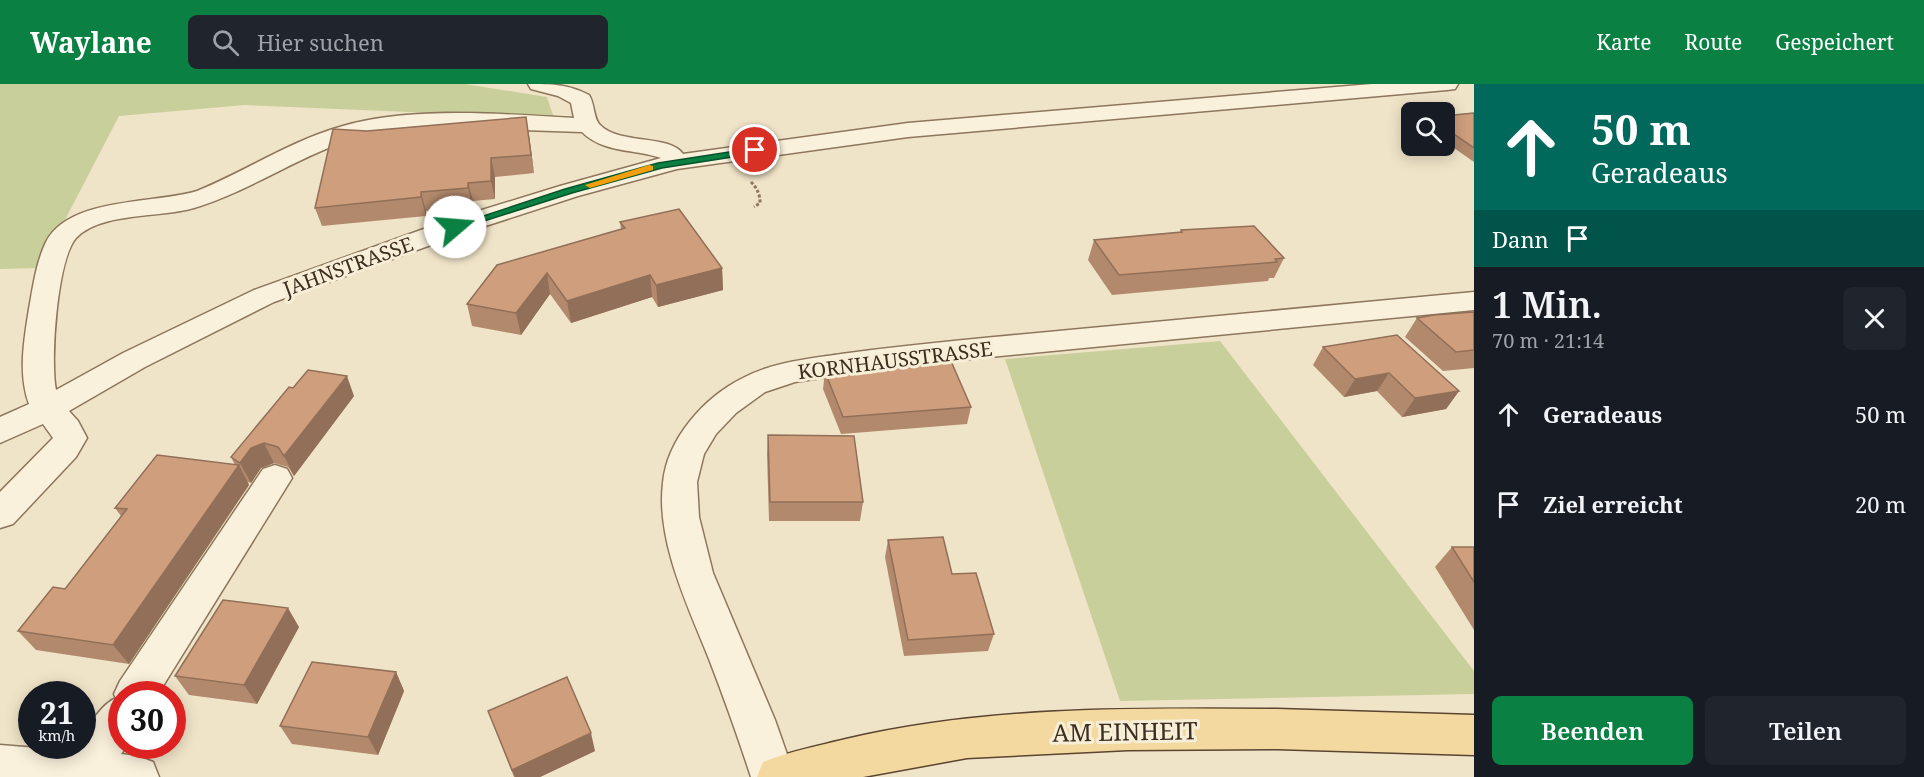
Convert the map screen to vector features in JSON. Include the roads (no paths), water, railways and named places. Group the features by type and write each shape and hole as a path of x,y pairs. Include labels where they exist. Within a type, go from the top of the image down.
{"main road":[{"name":"AM EINHEIT","path":"779,777 930,742 997,735 1147,729 1329,730 1474,735"}],"street":[{"path":"539,84 566,91 581,100 587,126"},
{"name":"JAHNSTRASSE","path":"0,412 47,409 134,360 224,314 296,284 455,227 569,191 675,162 908,130 1447,84"},
{"path":"0,514 64,448 70,438 64,425 47,409 40,389 39,338 53,258 58,243 74,224 93,217 182,203 216,193 309,148 373,126 468,121 587,126 609,139 671,154 675,162"},
{"name":"KORNHAUSSTRASSE","path":"773,777 754,720 694,573 681,517 680,482 687,454 704,426 725,405 754,385 790,372 898,356 1474,301"},
{"path":"0,431 47,409"},
{"path":"143,681 275,478"},
{"path":"85,772 108,737"},
{"path":"0,766 137,777"}]}
